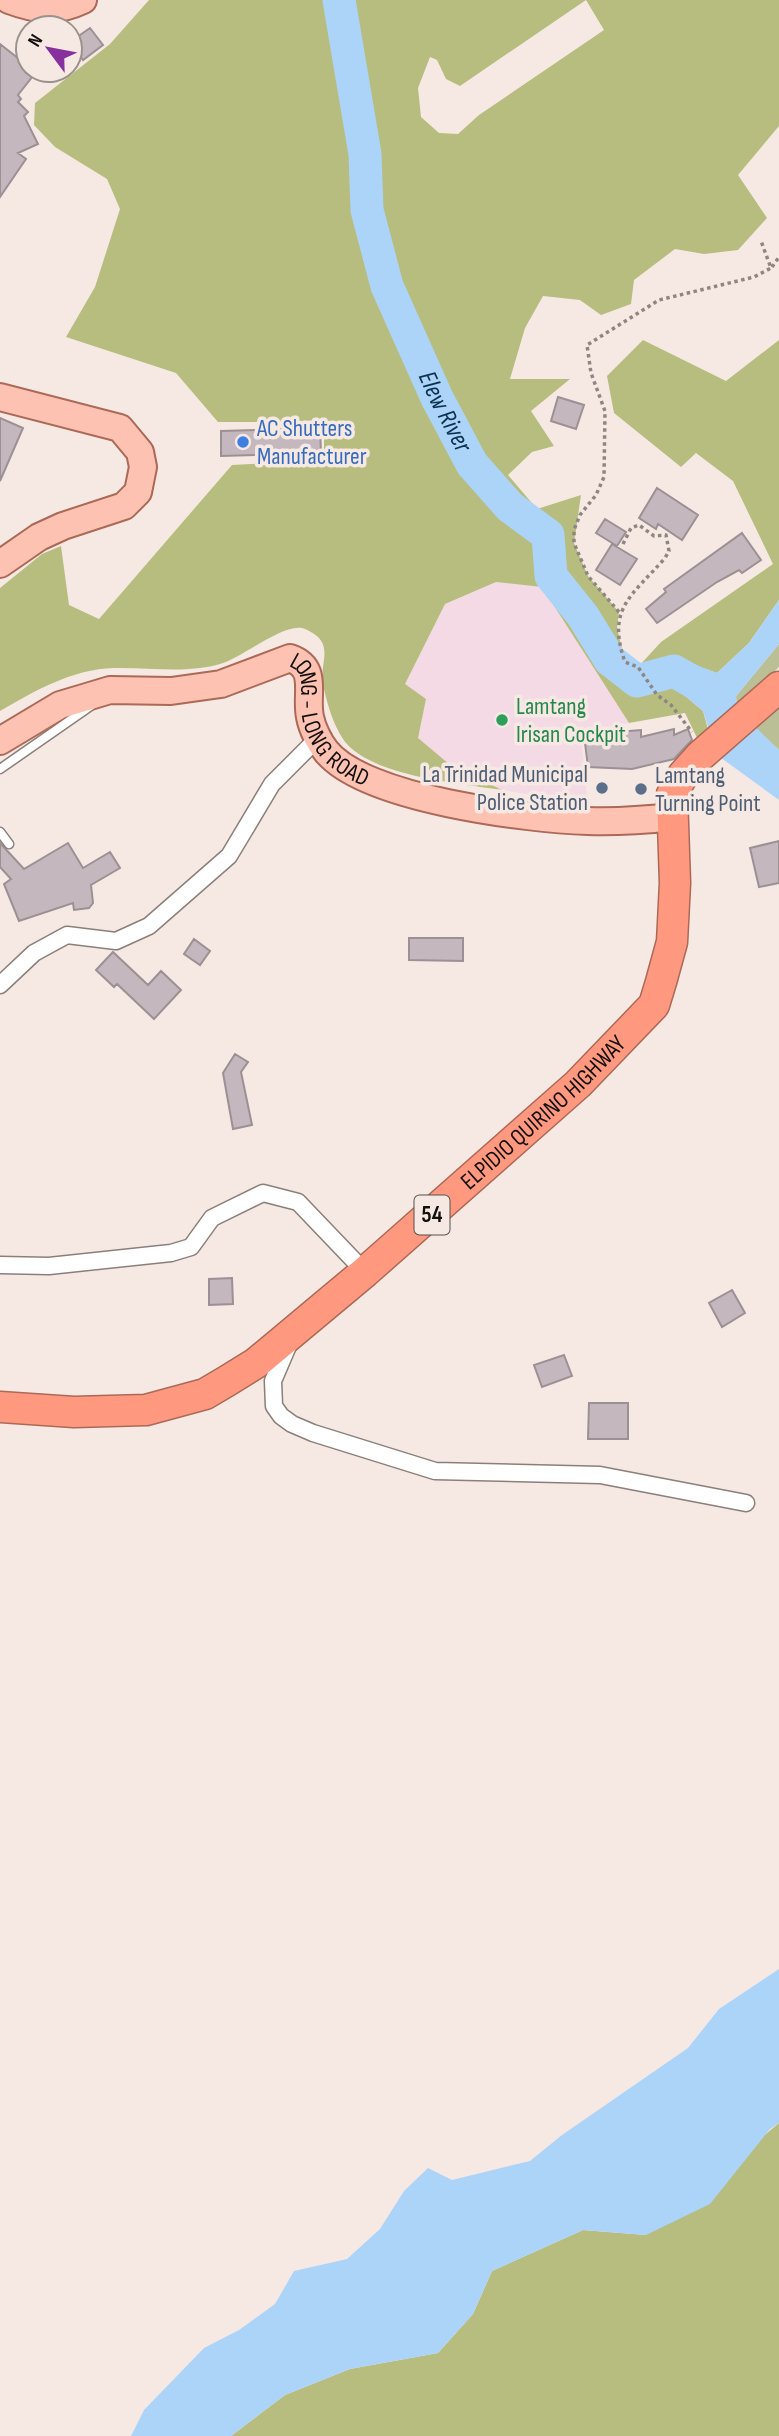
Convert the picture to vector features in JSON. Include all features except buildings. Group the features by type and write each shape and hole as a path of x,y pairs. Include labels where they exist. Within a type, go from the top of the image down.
{"highway":[{"name":"ELPIDIO QUIRINO HIGHWAY","path":"0,1407 145,1410 174,1404 227,1381 256,1363 365,1272 578,1084 654,1005 671,942 674,817 672,794 703,744 779,687"}],"main road":[{"path":"9,0 40,10 55,10 83,0"},
{"path":"0,397 120,428 140,452 143,467 138,492 124,506 63,526 39,537 0,564"},
{"name":"LONG - LONG ROAD","path":"0,741 60,705 110,690 171,691 221,684 290,658 299,661 310,676 310,719 318,737 338,763 383,786 453,804 587,821 674,817"}],"street":[{"path":"0,985 34,953 67,935 116,941 149,926 229,856 272,785 318,737"},
{"path":"0,1265 49,1266 171,1253 191,1247 212,1218 263,1193 298,1202 365,1272"},
{"path":"298,1327 278,1365 272,1394 281,1416 313,1433 435,1471 600,1475 747,1503"}],"lane":[{"path":"0,769 56,733 110,690"},
{"path":"0,832 9,845"}],"path":[{"path":"761,241 771,268"},
{"path":"619,612 588,576 574,543 574,530 580,515 596,495 604,477 605,411 591,373 587,345 659,300 754,277 771,268 779,257"},
{"path":"622,544 631,528 639,525 654,536 666,535 668,551 619,612 617,628 625,662 638,667 657,695 703,744"}],"shaded area":[{"path":"496,582 542,587 629,723 581,733 587,798 555,799 502,790 449,764 417,738 426,699 404,685 445,604"}],"green space":[{"path":"149,0 586,0 779,0 779,126 738,175 767,218 738,250 704,254 675,249 634,280 631,304 601,315 580,300 543,296 525,328 510,379 570,379 531,411 554,446 532,452 508,475 537,509 581,495 574,543 588,576 619,612 617,628 625,662 638,667 661,642 773,564 733,481 696,453 681,467 614,413 607,376 643,340 726,381 779,340 779,600 749,643 717,673 691,664 678,690 703,711 709,733 700,744 685,713 629,723 542,587 496,582 445,604 405,684 426,699 418,738 449,764 502,790 397,771 377,764 346,743 326,698 322,675 324,646 315,634 305,629 287,630 229,660 207,667 114,668 83,672 54,682 0,711 0,588 42,554 61,546 69,605 99,619 232,465 324,460 324,422 218,422 176,373 66,337 95,287 120,209 107,179 55,147 34,125 35,103 59,84 84,84 84,64 110,44","holes":["586,0 604,30 479,115 458,134 439,133 421,117 418,88 430,57 437,60 446,79 460,86"]},
{"path":"779,644 779,667 737,709 736,696"},
{"path":"779,700 779,750 751,725"},
{"path":"779,2123 779,2436 231,2436 285,2395 350,2369 438,2353 473,2314 492,2271 583,2230 646,2235"}],"water":[{"path":"779,600 779,644 736,696 737,709 779,750 779,800 717,755 703,711 678,690 691,663 717,673 749,643"},
{"path":"779,1969 779,2123 770,2129 710,2204 646,2235 583,2230 492,2271 473,2314 438,2353 350,2369 285,2395 231,2436 131,2436 144,2410 204,2348 239,2330 275,2304 294,2271 347,2259 380,2229 404,2191 428,2168 452,2180 530,2161 562,2135 688,2048 719,2009"}],"waterway":[{"name":"Elew River","path":"339,0 365,154 367,210 387,286 437,398 472,464 510,507 548,535 551,576 583,616 610,660 637,681 674,671 716,695"}],"place":[{"name":"AC Shutters Manufacturer","path":"243,442"},
{"name":"Lamtang Irisan Cockpit","path":"502,720"},
{"name":"La Trinidad Municipal Police Station","path":"602,788"},
{"name":"Lamtang Turning Point","path":"641,789"}]}
